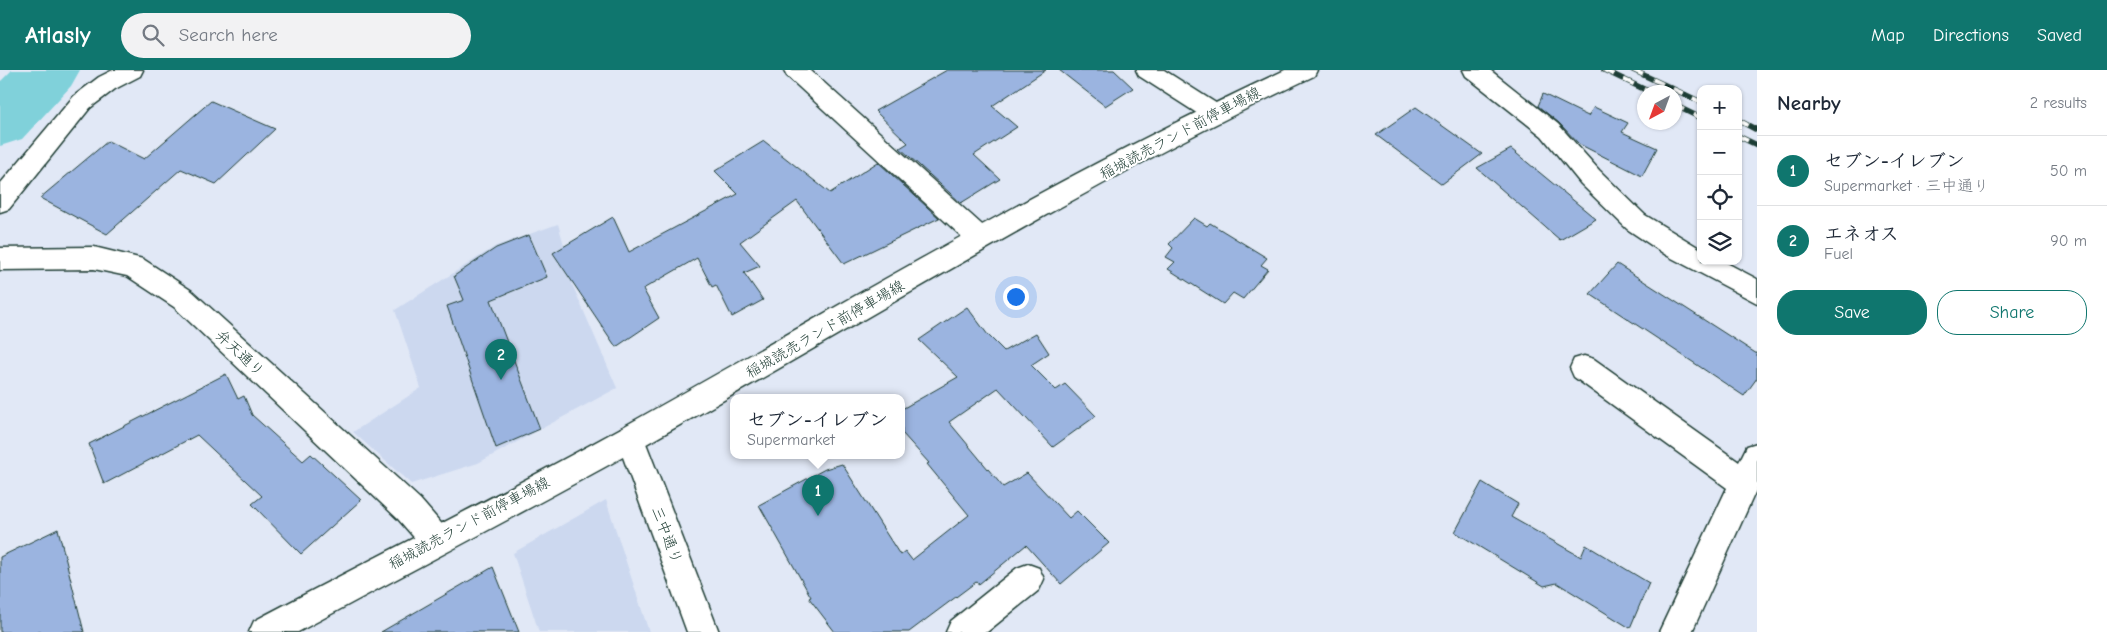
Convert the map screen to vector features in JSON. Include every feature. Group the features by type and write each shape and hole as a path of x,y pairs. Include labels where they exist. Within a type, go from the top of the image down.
{"street":[{"path":"0,202 82,102 112,77 132,70"},
{"path":"795,70 981,240"},
{"path":"1147,70 1214,113"},
{"name":"稲城読売ランド前停車場線","path":"265,632 630,438 981,240 1214,113 1306,70"},
{"path":"1474,70 1550,130 1590,177 1636,222 1675,248 1757,292"},
{"name":"弁天通り","path":"0,259 94,258 134,267 167,288 183,299 239,353 409,508 436,540"},
{"path":"1584,368 1744,483"},
{"name":"三中通り","path":"630,438 703,632"},
{"path":"1675,632 1757,456"},
{"path":"962,632 1028,579"}],"shaded area":[{"path":"558,224 575,283 572,284 617,388 478,463 411,484 353,432 421,388 395,310 496,246"},
{"path":"606,500 649,632 539,632 513,553"}],"building":[{"path":"947,70 1046,70 992,106 1017,127 974,155 1000,179 961,203 900,148 908,143 875,111"},
{"path":"1059,70 1114,70 1133,88 1105,106"},
{"path":"1543,94 1588,116 1594,107 1628,123 1622,132 1657,148 1642,176 1579,144 1559,123 1538,106"},
{"path":"211,101 275,129 216,184 181,169 107,234 40,198 108,141 144,159"},
{"path":"1416,107 1482,154 1442,184 1376,135"},
{"path":"764,141 830,193 878,162 939,218 844,264 797,201 740,242 760,266 744,273 763,300 732,317 716,285 712,287 697,258 643,289 659,318 616,347 553,253 613,217 629,252 738,194 715,171"},
{"path":"1511,149 1596,219 1560,240 1477,168"},
{"path":"1194,218 1207,226 1210,223 1267,258 1261,265 1268,269 1243,299 1233,293 1223,304 1168,269 1175,262 1166,257 1173,248 1169,244"},
{"path":"529,235 547,277 491,300 540,429 496,448 447,306 464,300 454,276 496,248"},
{"path":"1617,264 1757,354 1757,378 1744,396 1590,294"},
{"path":"967,307 988,335 1004,351 1036,333 1049,353 1031,365 1056,390 1065,384 1096,416 1053,447 998,388 949,422 1003,487 1027,473 1069,518 1077,511 1109,543 1061,584 1026,545 979,584 976,582 909,632 835,632 809,598 811,597 759,505 825,469 842,464 900,555 905,551 912,560 969,515 927,464 929,463 905,436 905,407 958,377 919,340"},
{"path":"226,374 238,399 244,396 252,415 303,461 311,454 361,500 301,554 252,504 262,496 197,435 104,484 89,444"},
{"path":"1482,482 1518,504 1511,517 1581,557 1586,545 1649,583 1630,628 1557,583 1544,586 1455,532"},
{"path":"58,529 84,632 0,632 0,557"},
{"path":"493,567 519,632 381,632"}],"waterway":[{"path":"0,122 49,70"}],"railway":[{"path":"1604,70 1637,86"},
{"path":"1633,70 1697,100"},
{"path":"1682,109 1697,116"},
{"path":"1742,122 1757,130"},
{"path":"1742,138 1757,145"}],"place":[{"name":"エネオス","path":"501,380"},
{"name":"セブン-イレブン","path":"818,516"}]}
